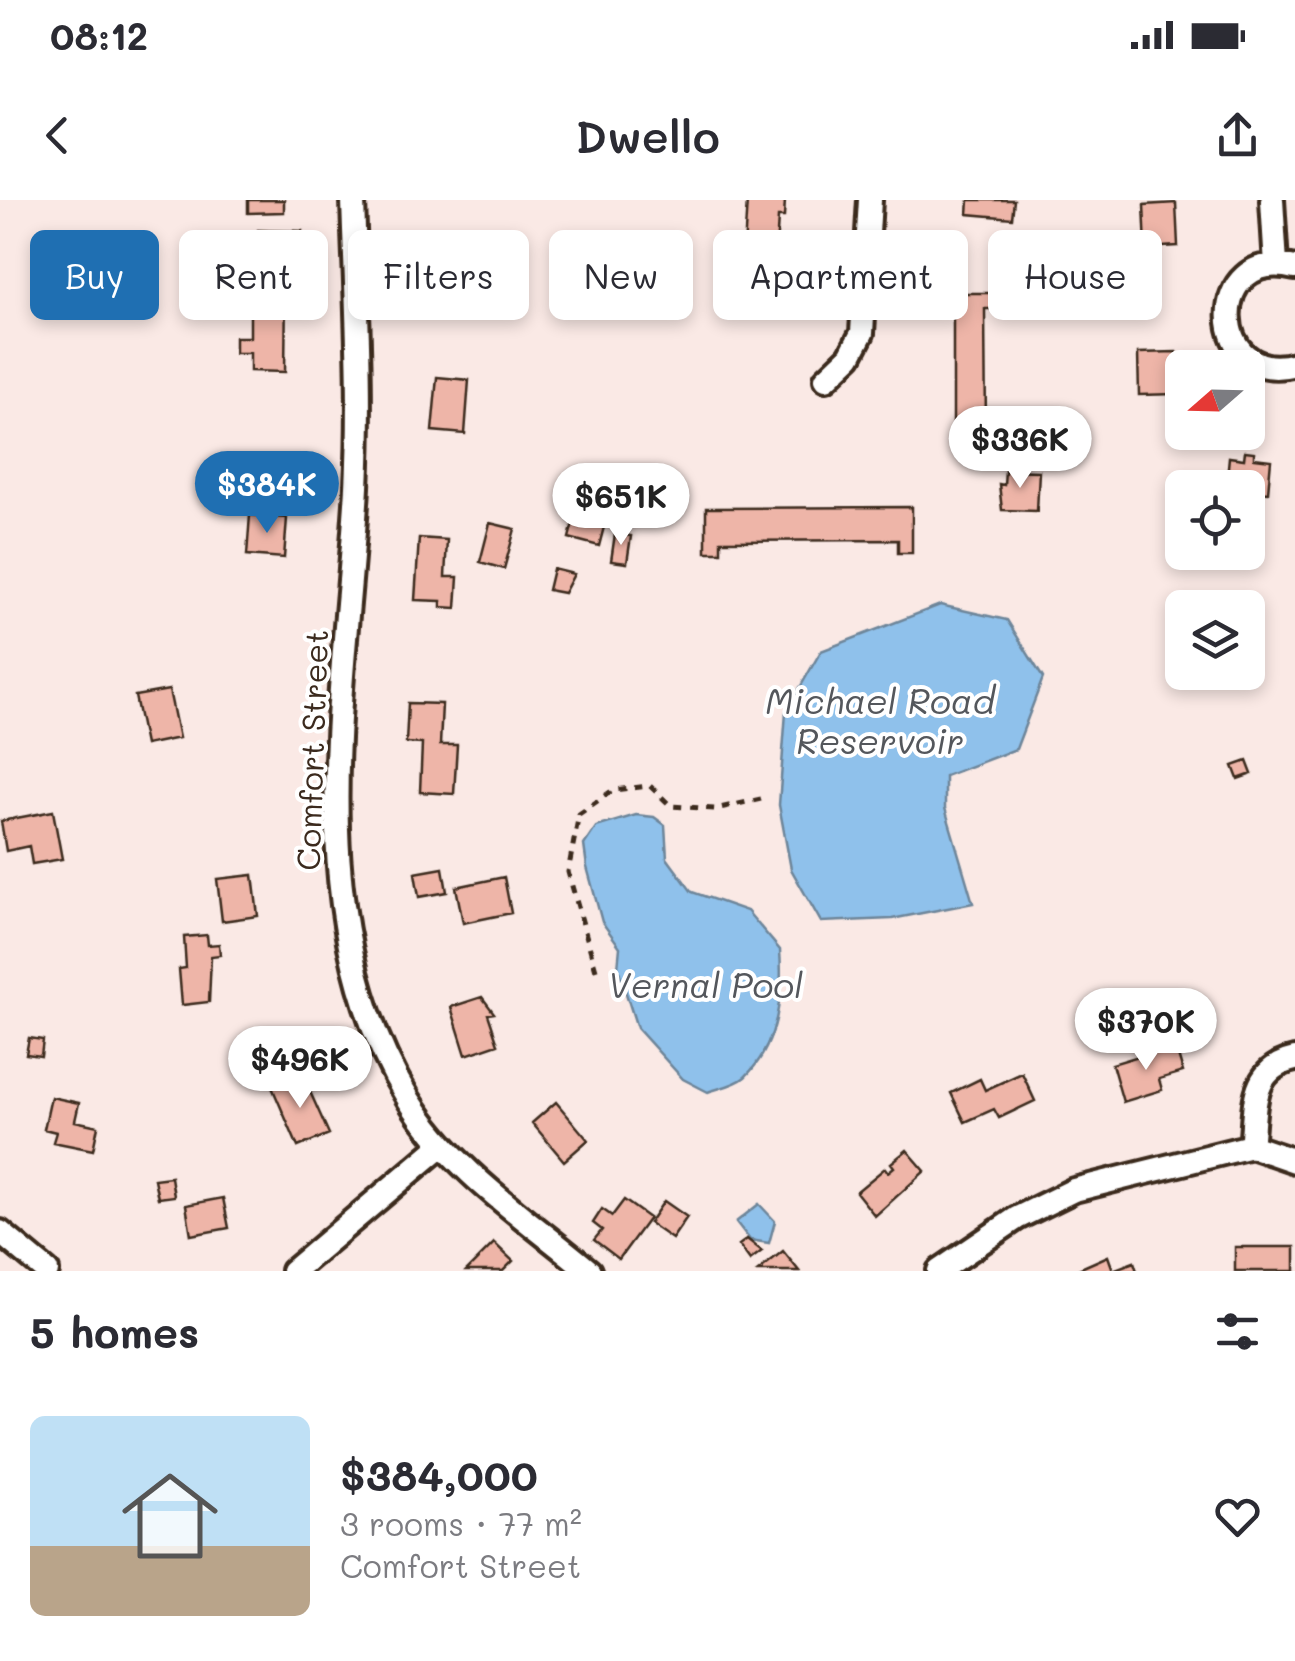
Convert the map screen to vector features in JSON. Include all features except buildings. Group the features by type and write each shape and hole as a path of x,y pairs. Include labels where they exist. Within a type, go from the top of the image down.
{"street":[{"name":"Comfort Street","path":"353,200 359,410 336,814 341,899 357,979 380,1044 409,1100 442,1145 589,1271"},
{"path":"826,379 850,356 862,333 870,200"},
{"path":"1272,200 1285,266 1256,270 1240,281 1230,298 1228,328 1237,346 1251,359 1270,366 1295,364"},
{"path":"1251,1146 1250,1115 1256,1090 1270,1072 1295,1059"},
{"path":"293,1271 381,1201 442,1145"},
{"path":"939,1271 1017,1218 1074,1190 1251,1146 1295,1161"},
{"path":"0,1232 47,1271"}],"path":[{"path":"596,970 568,872 579,814 614,790 650,786 670,806 715,809 760,799"}],"water":[{"name":"Michael Road Reservoir","path":"940,605 1007,620 1043,678 1016,749 945,776 945,808 973,903 892,919 821,922 791,869 779,805 786,712 821,651"},
{"name":"Vernal Pool","path":"636,815 654,817 665,825 667,858 692,892 747,911 780,950 779,1001 765,1049 745,1077 708,1092 683,1079 637,1028 618,968 620,947 602,922 587,867 584,845 596,827"},
{"path":"1133,994 1143,1031 1110,1040 1099,1005"},
{"path":"759,1204 775,1221 769,1243 750,1240 736,1222"}]}
